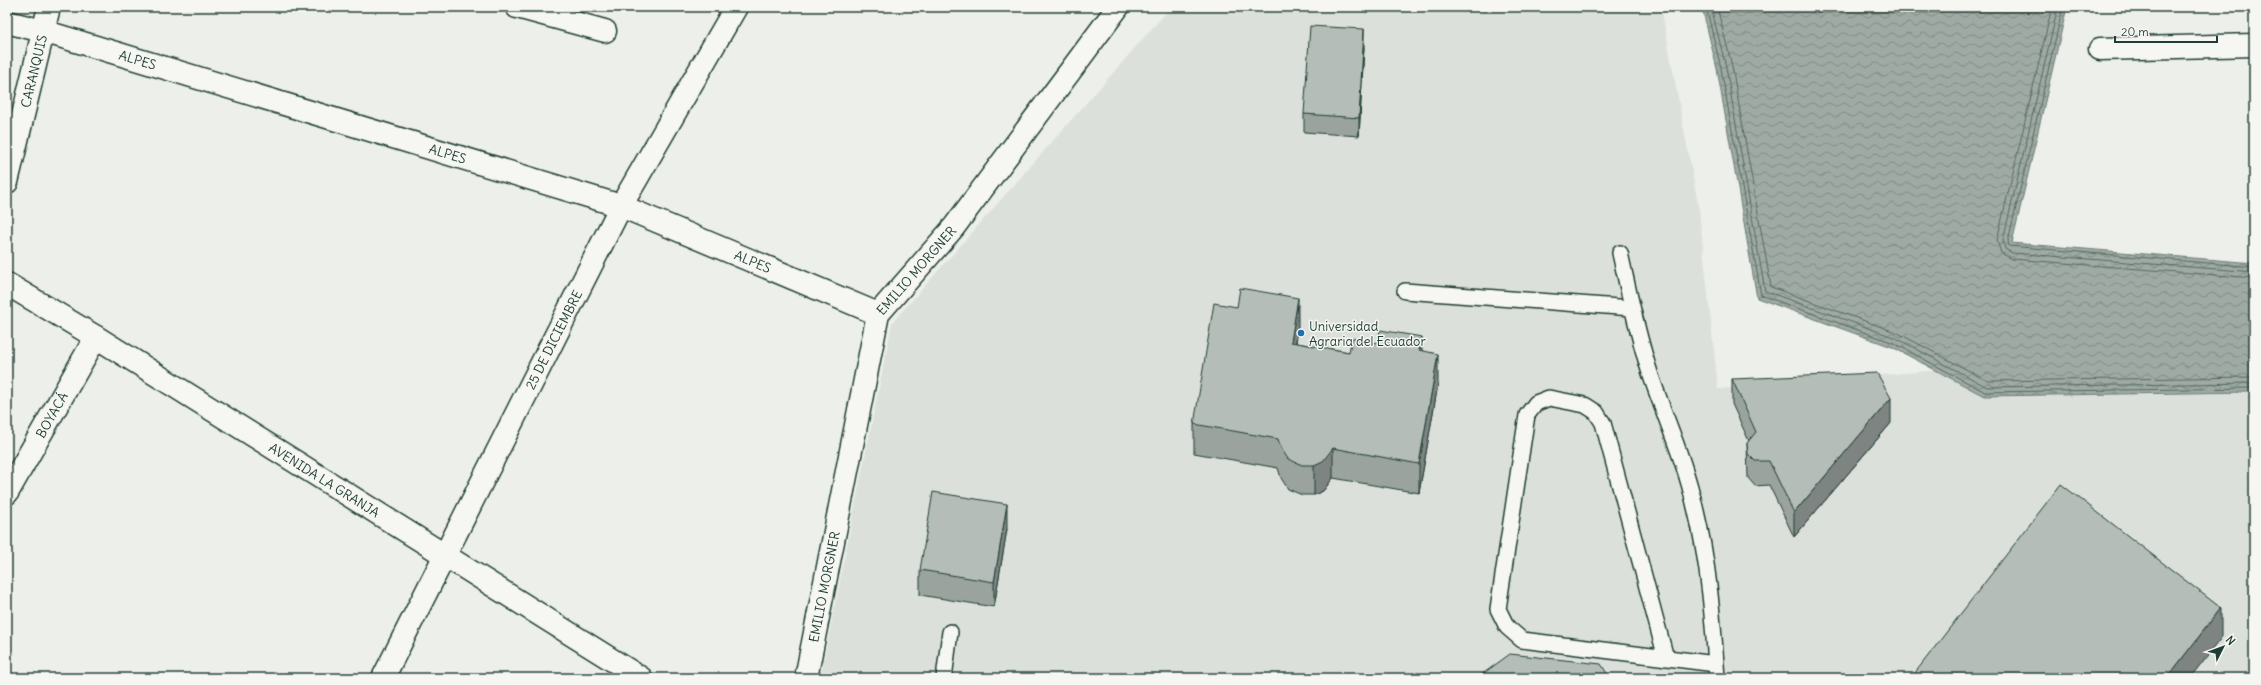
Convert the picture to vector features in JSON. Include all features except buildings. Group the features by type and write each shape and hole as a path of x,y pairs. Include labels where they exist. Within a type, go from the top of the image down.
{"street":[{"name":"CARANQUIS","path":"7,182 49,7"},
{"path":"517,7 605,31"},
{"name":"25 DE DICIEMBRE","path":"383,678 443,556 621,206 736,7"},
{"name":"EMILIO MORGNER","path":"806,678 878,314 954,227 1118,7"},
{"name":"ALPES","path":"7,22 43,31 621,206 878,314"},
{"path":"2100,49 2254,45"},
{"name":"AVENIDA LA GRANJA","path":"7,284 96,337 443,556 641,678"},
{"name":"BOYACÁ","path":"7,493 96,337"}],"lane":[{"path":"1620,252 1632,308 1650,373 1670,425 1695,507 1712,610 1716,671 1666,658 1522,640 1507,627 1498,609 1526,415 1536,403 1549,398 1585,405 1596,412 1603,424 1666,658"},
{"path":"1406,291 1632,308"},
{"path":"944,678 950,632"}],"shaded area":[{"name":"Universidad Agraria del Ecuador","path":"1171,7 1661,7 1699,209 1718,389 2254,343 2254,678 820,678 892,323"}],"water":[{"path":"1702,7 2067,7 2012,243 2254,263 2254,392 1984,396 1892,347 1757,298 1717,69"}],"place":[{"name":"Universidad Agraria del Ecuador","path":"1301,333"}]}
